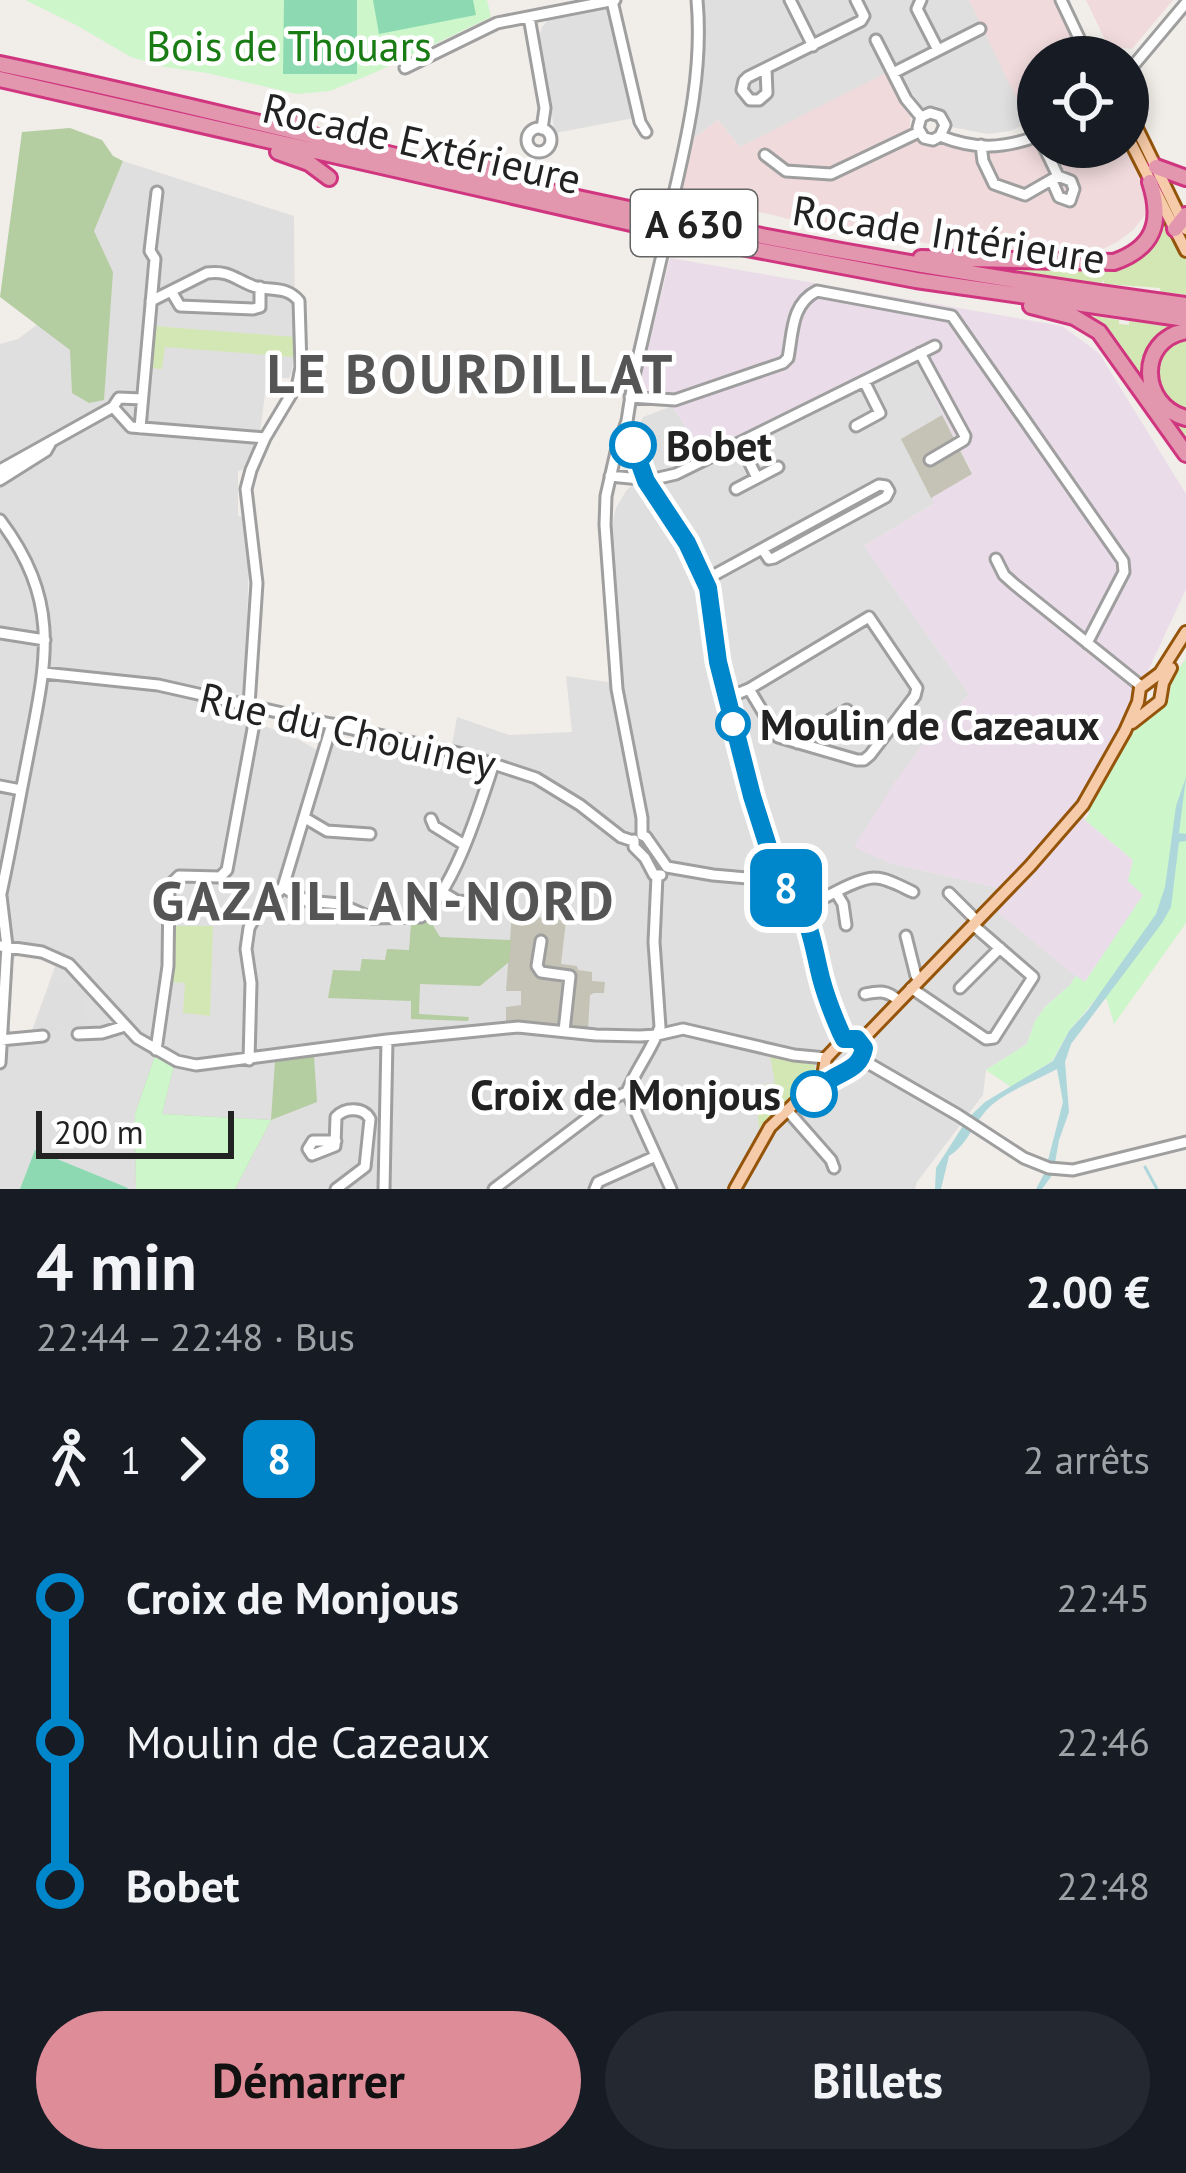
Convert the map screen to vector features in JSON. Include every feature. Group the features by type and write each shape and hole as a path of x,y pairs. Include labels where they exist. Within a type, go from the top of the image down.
{"highway":[{"name":"Rocade Intérieure","path":"0,64 232,126 817,247 1029,284 1186,304"},
{"name":"Rocade Extérieure","path":"0,79 232,126 577,212 815,262 1186,319"},
{"path":"232,126 301,124"},
{"path":"232,126 246,144 308,164 329,178"},
{"path":"487,165 610,205"},
{"path":"817,247 959,260 1114,262 1133,255 1153,231 1153,174 1186,178"},
{"path":"516,209 558,216 577,212"},
{"path":"1012,295 1024,304 1073,317 1099,332 1183,447"},
{"path":"1186,331 1155,351 1149,379 1162,406 1186,418"}],"main road":[{"path":"1149,164 1153,174"},
{"path":"1149,168 1182,224 1186,251"},
{"path":"860,1042 1083,805 1149,687 1186,632"},
{"path":"1153,704 1145,704 1149,687 1167,674 1186,646"},
{"path":"1125,730 1162,698 1149,687"},
{"path":"735,1189 765,1138 824,1076 826,1063 844,1039 860,1042 862,1059 789,1113"},
{"path":"826,1063 831,1074 839,1076"}],"street":[{"path":"697,0 699,59 690,127 627,421 646,481 705,580 730,713 773,862 770,880"},
{"path":"790,0 813,46"},
{"path":"766,69 862,22 856,0"},
{"path":"921,0 917,9 938,50"},
{"path":"1061,0 1078,36"},
{"path":"405,68 486,27 614,1 646,132"},
{"path":"1149,47 1186,2"},
{"path":"529,17 545,108 542,129"},
{"path":"893,73 980,29"},
{"path":"876,40 910,106 921,117"},
{"path":"921,117 940,116 942,134"},
{"path":"919,132 921,117"},
{"path":"919,132 928,140 942,134 1002,147 1017,140"},
{"path":"765,155 786,171 830,174 919,132"},
{"path":"981,145 982,161 994,184 1025,195 1055,179 1051,168"},
{"path":"140,428 157,192"},
{"path":"151,301 215,271 260,287 288,290 298,301 301,367 298,383 250,470 246,489 257,583 253,706 227,870 220,877 179,876 169,886 167,983 156,1050"},
{"path":"171,290 180,306 254,309 260,307 260,287"},
{"path":"630,397 675,400 783,363 799,305 817,291 952,316 1123,561 1124,572 1088,643"},
{"path":"610,476 646,481 676,474 934,346"},
{"path":"920,353 965,436 930,460"},
{"path":"856,426 884,411 864,381"},
{"path":"0,470 122,397 142,399"},
{"path":"113,406 128,425 140,428 265,438"},
{"path":"494,1189 627,1092 660,1028 654,942 657,876 634,847 642,818 616,689 604,525 610,476 627,421"},
{"path":"740,443 757,478"},
{"path":"0,480 46,452 50,444"},
{"path":"736,489 778,467"},
{"path":"705,580 879,485 889,491 886,497 774,558 763,550"},
{"path":"0,520 31,569 43,611 45,640 44,673 0,897 4,946 0,1063"},
{"path":"996,559 1004,575 1149,687"},
{"path":"730,713 751,693 869,616 917,688 864,760 775,734 751,693"},
{"path":"0,633 45,640"},
{"name":"Rue du Chouiney","path":"44,673 158,686 494,763 555,788 617,834 638,838"},
{"path":"727,698 751,693"},
{"path":"796,743 847,710"},
{"path":"249,1060 247,937 255,917 283,887 332,724"},
{"path":"283,887 308,901 340,904 368,916 421,916 442,892 494,763"},
{"path":"0,786 21,790"},
{"path":"305,818 326,831 370,834"},
{"path":"430,819 463,844"},
{"path":"638,838 646,837 667,867 770,880 784,887 802,910 844,1039"},
{"path":"657,876 667,867"},
{"path":"802,910 846,885 873,878 913,892"},
{"path":"442,892 458,901 487,903"},
{"path":"906,935 915,984 983,1038 992,1039 1033,977 949,893"},
{"path":"837,894 846,925"},
{"path":"541,941 537,966 542,972 570,976 564,1031"},
{"path":"4,946 54,956 69,964 124,1026 156,1050 196,1066 499,1027 658,1036 683,1029"},
{"path":"960,988 1000,948"},
{"path":"866,994 881,991 899,1001"},
{"path":"658,1010 683,1029 826,1063"},
{"path":"79,1034 124,1026"},
{"path":"1,1040 43,1036"},
{"path":"384,1189 387,1040"},
{"path":"862,1059 1024,1158 1041,1163 1073,1169 1186,1142"},
{"path":"627,1092 671,1189"},
{"path":"336,1141 340,1112 360,1109 367,1113 370,1141 365,1167 336,1189"},
{"path":"789,1113 834,1168"},
{"path":"370,1141 386,1143"},
{"path":"595,1189 595,1184 656,1156"},
{"path":"611,1176 617,1189"}],"shaded area":[{"path":"704,0 969,0 1017,96 1017,128 988,134 951,127 943,109 919,105 897,68 740,147 718,120 693,139 705,57"},
{"path":"969,0 1054,0 1071,36 1017,36 1017,100"},
{"path":"1086,0 1173,0 1143,36 1103,36"},
{"path":"610,8 634,118 555,133 538,40 542,27 549,19"},
{"path":"886,73 911,114 913,139 965,151 1016,149 1017,168 1135,168 1148,196 1145,215 1133,230 1099,251 954,248 797,221 680,193 693,139 718,120 740,147"},
{"path":"123,161 294,216 295,353 291,374 289,378 267,378 260,433 238,471 238,516 242,517 249,557 245,695 262,725 327,756 338,737 449,762 457,717 509,735 572,732 566,676 607,682 619,679 610,534 626,491 640,486 651,473 638,427 643,417 672,406 706,458 914,355 972,473 933,496 935,503 864,546 969,694 920,748 855,847 890,863 998,888 999,913 1076,976 1045,1007 1027,1044 986,1070 983,1095 915,1189 0,1189 0,344 18,339 38,324 70,350 113,272 93,231","holes":["20,954 56,964 31,1033 13,1034 9,1027 12,960"]},
{"path":"670,258 1062,326 1099,353 1186,494 1186,589 1141,686 1078,801 1085,820 1133,860 1144,894 1084,983 999,913 998,888 890,863 854,847 920,748 969,694 864,546 934,504 932,496 972,472 914,357 706,459 666,396 646,395 639,387"},
{"path":"942,415 972,474 931,498 901,439"},
{"path":"512,914 566,921 561,964 592,972 592,981 605,982 604,993 590,995 588,1029 506,1021 506,1007 521,1005 521,991 506,991"},
{"path":"78,983 86,991 84,1014 91,1028 33,1033 50,987"}],"green space":[{"name":"Bois de Thouars","path":"25,0 487,0 491,17 330,91 297,94 131,57"},
{"path":"284,0 357,0 357,74 283,74"},
{"path":"373,0 473,0 476,15 379,34"},
{"path":"70,128 102,140 123,161 94,231 113,272 104,400 89,403 72,393 70,350 0,297 22,132"},
{"path":"1161,216 1186,260 1186,295 1104,284 1104,280 1101,284 954,264 1115,265"},
{"path":"1079,314 1119,320 1119,324 1176,327 1146,375 1186,421 1186,445"},
{"path":"154,326 295,337 293,357 165,347 162,369 150,368"},
{"path":"1186,335 1186,414 1157,393 1156,371 1162,352"},
{"path":"1186,659 1186,923 1114,1024 1107,1000 1099,995 1052,1061 1011,1087 986,1070 1027,1044 1045,1007 1076,976 1085,982 1143,895 1128,881 1133,860 1085,820 1141,720 1169,700 1172,677"},
{"path":"429,919 440,937 511,940 509,962 480,986 420,984 419,1014 469,1017 468,1021 411,1019 411,1001 328,998 333,970 360,971 362,959 385,960 387,949 409,950 411,924"},
{"path":"172,926 213,926 210,1016 183,1013 185,983 171,982"},
{"path":"770,1055 814,1064 817,1074 759,1128 755,1087 775,1083"},
{"path":"155,1056 174,1065 162,1114 271,1120 235,1189 136,1189 135,1114"},
{"path":"155,1056 174,1065 162,1114 271,1120 235,1189 136,1189 135,1114"},
{"path":"314,1056 317,1102 271,1120 275,1061"},
{"path":"35,1150 128,1188 20,1189"}],"water":[{"path":"1186,777 1179,833 1186,834 1186,841 1179,842 1171,907 1071,1044 1065,1062 1069,1112 1053,1174 1042,1189 1036,1189 1063,1102 1057,1069 987,1109 949,1156 941,1189 935,1189 936,1168 968,1118 985,1102 1053,1061 1069,1031 1156,914"}],"waterway":[{"path":"1145,1167 1157,1189"}],"bus line":[{"name":"8","path":"633,445 646,481 687,543 708,588 718,662 773,862 770,880 798,901 841,1033 844,1039 857,1039 864,1048 864,1056 852,1069 814,1094"}],"place":[{"name":"Bobet","path":"633,445"},
{"name":"Moulin de Cazeaux","path":"733,724"},
{"name":"Croix de Monjous","path":"814,1094"}],"district":[{"name":"LE BOURDILLAT","path":"471,373"},
{"name":"GAZAILLAN-NORD","path":"384,900"}]}
